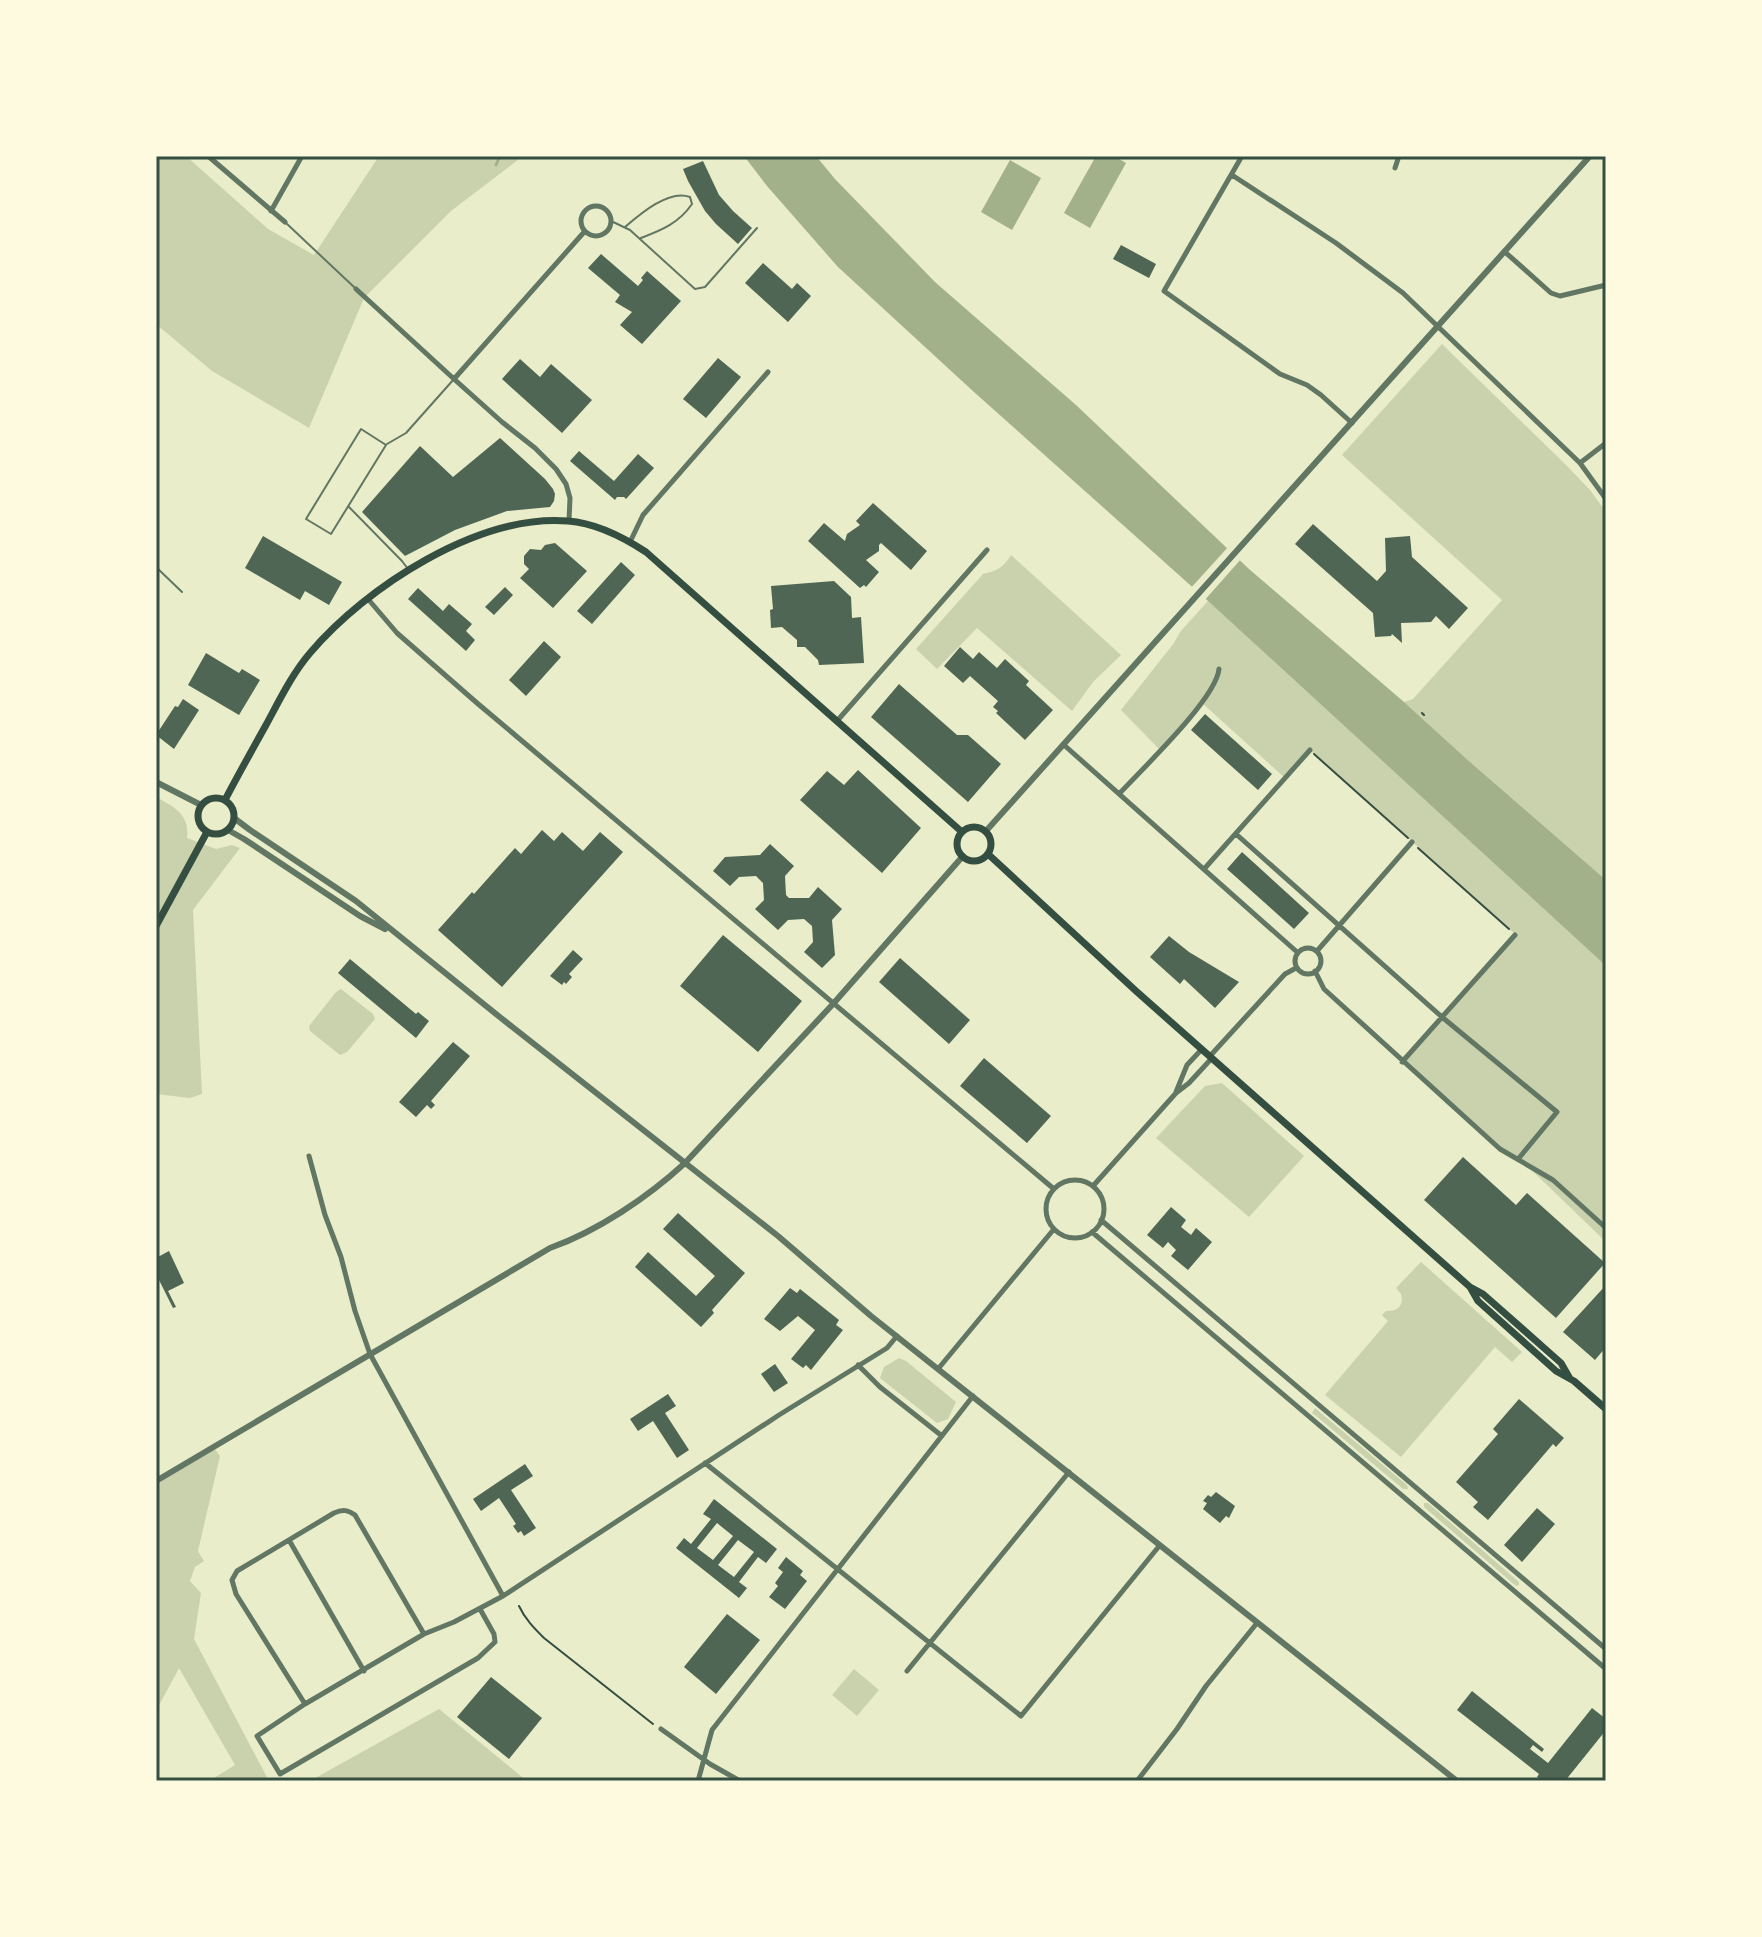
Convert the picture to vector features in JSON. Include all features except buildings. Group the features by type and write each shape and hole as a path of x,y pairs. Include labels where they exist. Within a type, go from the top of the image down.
{"main road":[{"path":"225,800 285,690 309,654 368,599 408,570 448,548 508,526 569,521 592,526 630,542 661,564 962,832"},
{"path":"212,798 225,800 233,808 234,818 228,830 218,834 207,832 198,818 201,805 212,798"},
{"path":"976,827 986,831 991,840 988,854 978,860 963,856 957,842 962,832 976,827"},
{"path":"156,926 207,832"},
{"path":"988,854 1136,991 1470,1287 1478,1301 1556,1371 1571,1379 1606,1409"}],"street":[{"path":"208,156 285,222"},
{"path":"271,211 302,156"},
{"path":"1241,156 1164,291 1269,367 1307,385 1352,423"},
{"path":"1395,168 1399,156"},
{"path":"986,831 1590,156"},
{"path":"1232,175 1336,243 1403,293 1580,463 1606,499"},
{"path":"590,207 602,207 611,221 603,234 593,236 585,231 581,216 590,207"},
{"path":"454,379 585,231"},
{"path":"1505,252 1551,293 1560,296 1606,285"},
{"path":"356,289 556,469 566,484 570,498 569,521"},
{"path":"630,542 643,515 768,372"},
{"path":"1580,463 1606,443"},
{"path":"837,721 987,550"},
{"path":"368,599 397,633 477,703 1054,1189"},
{"path":"1119,794 1202,703 1216,683 1219,669"},
{"path":"1064,745 1297,952"},
{"path":"1205,868 1310,750"},
{"path":"156,782 201,805"},
{"path":"234,818 348,896 399,936 1457,1781"},
{"path":"228,830 360,916 399,936"},
{"path":"1236,834 1442,1017 1557,1112 1519,1158"},
{"path":"1317,951 1412,842"},
{"path":"156,1481 550,1248 612,1217 662,1184 833,1004 963,856"},
{"path":"1402,1062 1515,935"},
{"path":"1304,947 1317,951 1321,962 1315,971 1307,974 1296,968 1294,960 1297,952 1304,947"},
{"path":"1093,1186 1285,974 1296,968"},
{"path":"1315,971 1324,989 1500,1149 1553,1180 1606,1228"},
{"path":"1176,1093 1187,1065 1202,1049"},
{"path":"309,1156 370,1354 503,1596"},
{"path":"1073,1180 1093,1186 1103,1205 1101,1220 1092,1232 1068,1237 1054,1229 1046,1206 1054,1189 1073,1180"},
{"path":"1101,1220 1606,1649"},
{"path":"938,1369 1054,1229"},
{"path":"1092,1232 1606,1669"},
{"path":"480,1609 494,1634 495,1642 478,1658 280,1774 257,1736 424,1634 503,1596 887,1348 897,1336"},
{"path":"858,1365 880,1387 942,1436"},
{"path":"698,1781 712,1730 973,1396"},
{"path":"705,1463 1021,1716 1160,1545"},
{"path":"907,1671 1069,1472"},
{"path":"305,1704 236,1594 232,1580 236,1573 334,1513 348,1510 355,1515 424,1634"},
{"path":"289,1540 364,1671"},
{"path":"1137,1781 1206,1686 1257,1623"},
{"path":"661,1729 740,1781"}],"lane":[{"path":"625,227 662,201 683,194 690,197 692,204 679,220 640,239"},
{"path":"611,221 640,239 695,289 705,287 757,228"},
{"path":"285,222 356,289"},
{"path":"386,445 361,429 306,519 331,534 386,445 406,433 454,379"},
{"path":"349,506 408,570"},
{"path":"156,567 182,592"}],"path":[{"path":"519,1606 544,1638 661,1729"}],"shaded area":[{"path":"156,156 186,156 268,229 314,255 379,156 523,156 451,211 364,298 309,428 212,371 156,324"},
{"path":"744,156 816,156 935,282 1076,405 1249,569 1606,880 1606,966 838,267"},
{"path":"1096,156 1114,156 1126,163 1090,228 1064,213"},
{"path":"1010,160 1041,178 1012,230 981,212"},
{"path":"1442,344 1565,464 1606,512 1606,880 1404,702 1413,699 1502,600 1342,455"},
{"path":"1011,555 1121,655 1093,682 1072,711 977,628 937,669 916,649 983,574 1000,568"},
{"path":"1208,601 1606,966 1606,1242 1519,1158 1500,1149 1402,1062 1515,934 1311,751 1285,778 1202,703 1160,750 1121,710 1180,632"},
{"path":"156,797 175,808 183,817 187,838 216,849 232,845 240,848 193,910 202,1094 190,1098 156,1094"},
{"path":"341,989 373,1014 375,1019 347,1052 340,1055 310,1031 309,1026"},
{"path":"1222,1083 1304,1156 1249,1217 1156,1138 1205,1086"},
{"path":"1421,1262 1522,1352 1512,1362 1495,1347 1401,1457 1325,1395 1388,1321 1382,1315 1399,1307 1402,1298 1396,1288"},
{"path":"899,1358 956,1402 948,1419 937,1423 880,1378 884,1367"},
{"path":"1315,1408 1408,1489 1403,1489 1312,1413"},
{"path":"214,1448 220,1456 198,1551 204,1561 195,1567 190,1581 201,1593 194,1639 269,1781 209,1781 235,1765 179,1668 156,1711 156,1481"},
{"path":"1424,1503 1428,1503 1519,1585 1516,1586 1424,1507"},
{"path":"854,1669 879,1690 857,1716 832,1695"},
{"path":"439,1709 527,1781 310,1781"}],"pier":[{"path":"1229,546 1242,558 1203,602 1189,590"}],"waterway":[{"path":"496,165 500,156"}]}
